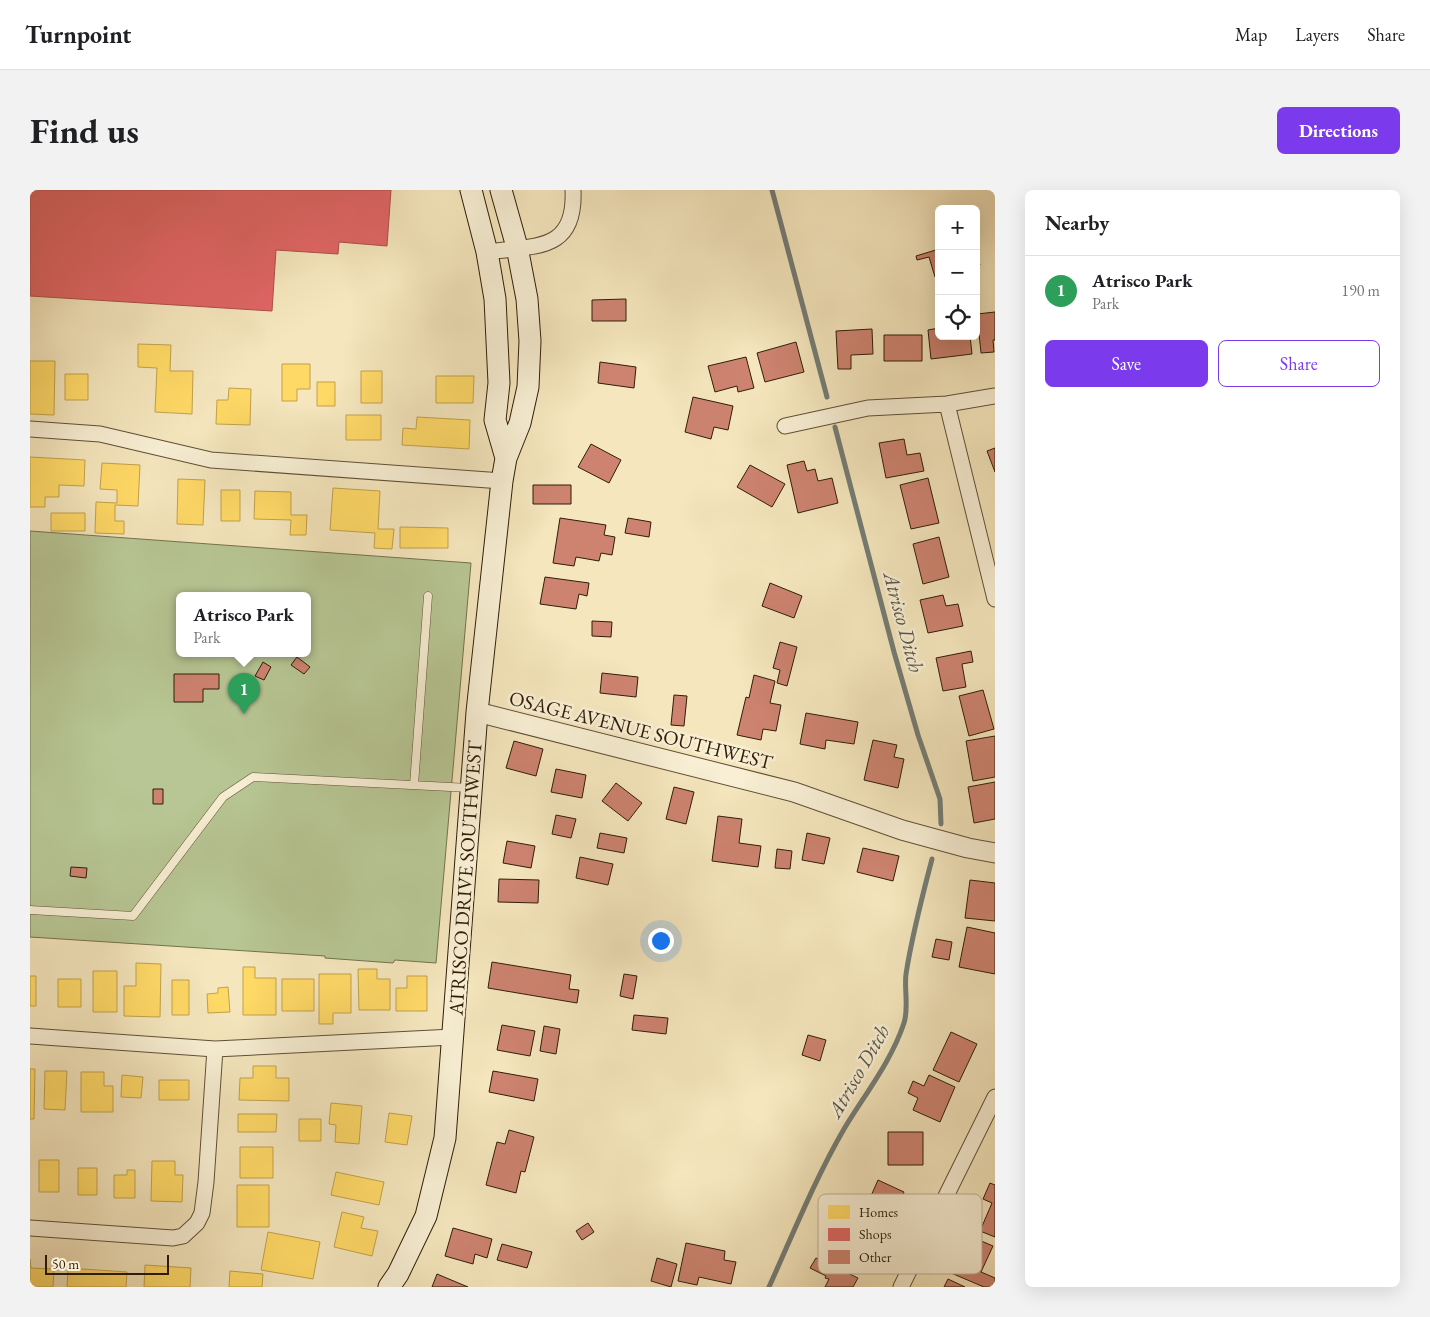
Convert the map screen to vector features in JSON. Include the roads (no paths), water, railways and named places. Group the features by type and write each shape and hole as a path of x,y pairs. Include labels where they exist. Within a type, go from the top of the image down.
{"main road":[{"name":"ATRISCO DRIVE SOUTHWEST","path":"471,190 495,300 499,383 495,420 506,458"},
{"name":"ATRISCO DRIVE SOUTHWEST","path":"389,1287 398,1274 426,1216 445,1138 478,712 502,481 506,458 520,423 528,387 530,341 527,299 517,247 501,190"}],"street":[{"path":"486,252 548,243 561,235 570,223 574,203 573,190"},
{"path":"785,426 868,408 948,404 995,396"},
{"path":"948,404 995,599"},
{"path":"30,429 100,434 211,460 502,481"},
{"name":"OSAGE AVENUE SOUTHWEST","path":"478,712 794,792 902,830 968,848 995,853"},
{"path":"30,1036 215,1049 453,1037"},
{"path":"30,1228 173,1238 183,1236 197,1224 202,1213 204,1200 215,1049"},
{"path":"947,1194 995,1097"},
{"path":"901,1287 907,1274"}],"lane":[{"path":"414,786 428,596"},
{"path":"30,910 133,916 223,797 253,777 472,788"}],"waterway":[{"path":"772,190 827,397"},
{"name":"Atrisco Ditch","path":"835,427 894,652 918,735 940,799 941,824"},
{"name":"Atrisco Ditch","path":"769,1287 823,1167 844,1129 885,1064 899,1037 905,1017 908,959 932,859"}],"place":[{"name":"Atrisco Park","path":"244,714"}]}
